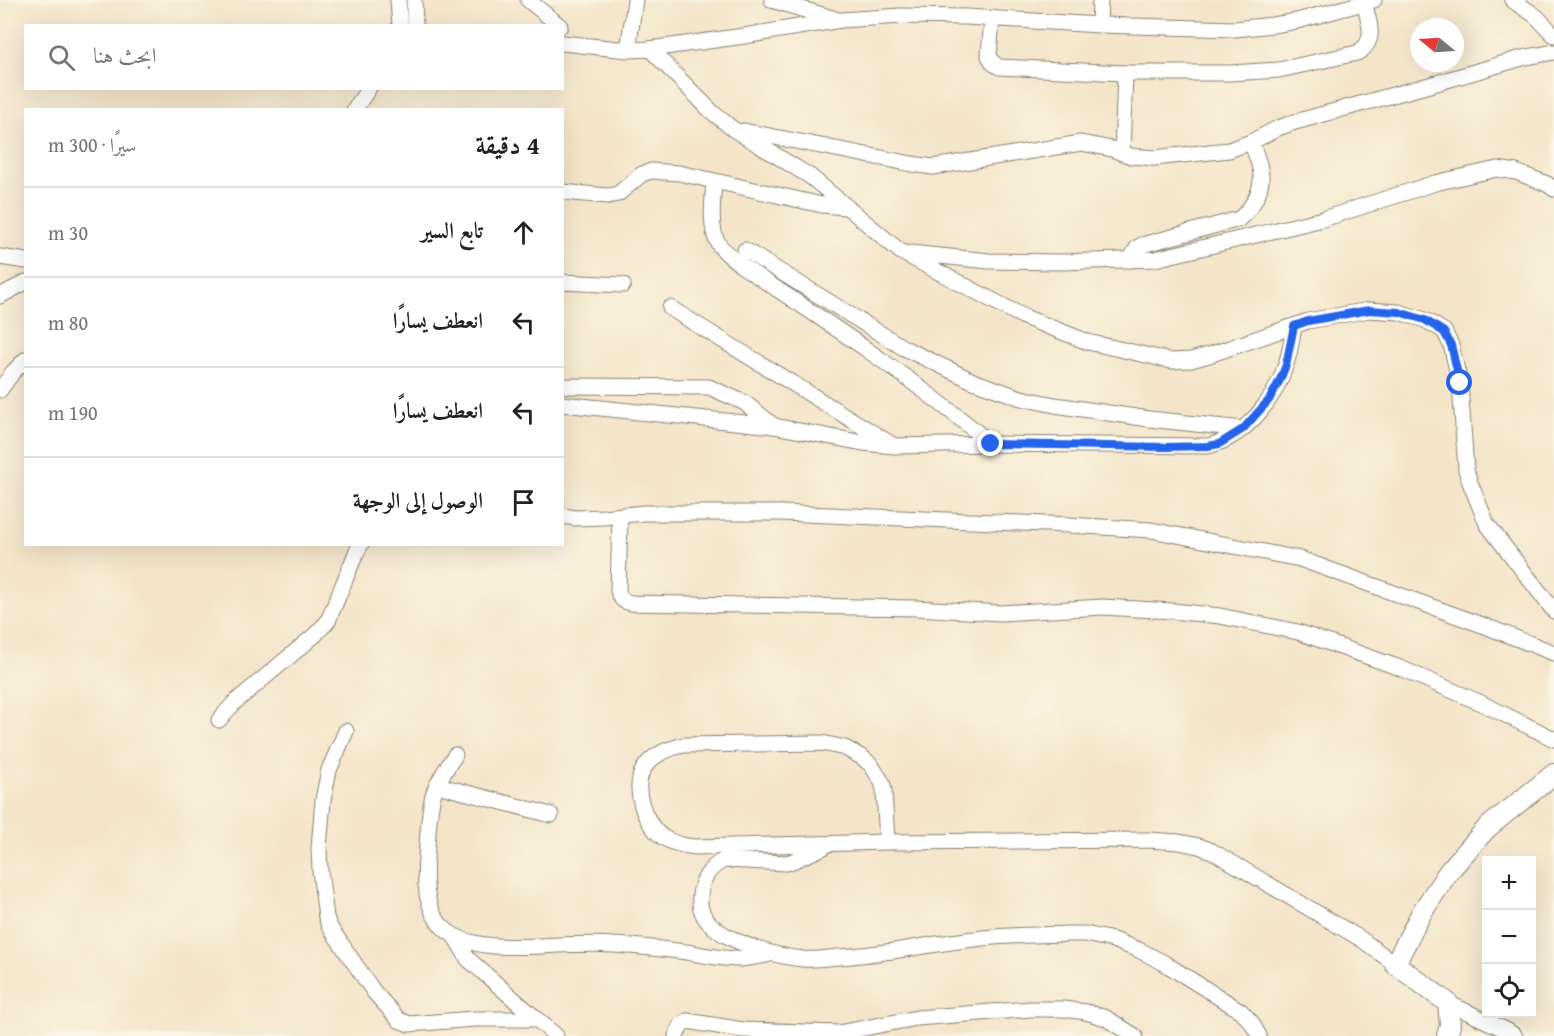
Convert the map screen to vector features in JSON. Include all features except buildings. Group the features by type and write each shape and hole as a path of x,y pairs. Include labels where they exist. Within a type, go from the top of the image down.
{"main road":[{"path":"1447,1036 1450,1025 1448,1003 1395,964 1422,912 1449,871 1487,828 1554,774"}],"street":[{"path":"398,0 400,24"},
{"path":"414,0 415,24"},
{"path":"528,0 558,24"},
{"path":"628,50 635,0"},
{"path":"771,0 841,20"},
{"path":"1099,25 1100,0"},
{"path":"1512,0 1536,16 1554,35"},
{"path":"564,43 628,50 650,49 841,20 901,16 992,18 1099,25 1235,29 1273,26 1369,2 1370,36 1367,46 1357,53 1279,70 1230,73 1125,73 1003,68 996,66 989,56 992,18"},
{"path":"564,28 589,47"},
{"path":"650,49 712,112 733,129 811,177 901,252 1024,317 1088,342 1173,361 1191,360 1308,321 1369,310 1399,312 1425,320 1444,332 1451,345 1460,383 1466,470 1487,524 1554,611"},
{"path":"733,129 912,165 933,167 1081,143 1093,144 1131,156 1154,159 1229,150 1295,122 1522,58 1554,52"},
{"path":"1122,153 1125,73"},
{"path":"355,108 368,90"},
{"path":"1130,260 1137,248 1142,245 1239,219 1247,212 1256,195 1261,177 1251,142"},
{"path":"901,252 989,261 1061,262 1155,259 1323,219 1435,183 1497,169 1516,172 1554,189"},
{"path":"564,192 608,196 618,194 642,174 651,171 679,172 822,205 845,207"},
{"path":"714,180 713,228 718,244 724,250 742,266 869,350 965,421 991,444"},
{"path":"745,250 904,348 973,381 1021,398 1055,405 1149,419 1243,429"},
{"path":"0,257 24,261"},
{"path":"564,282 623,285"},
{"path":"0,296 24,283"},
{"path":"670,309 894,446"},
{"path":"564,404 774,426 863,443 894,446 991,444 1208,446 1227,440 1243,429 1269,400 1286,365 1294,326"},
{"path":"0,390 24,361"},
{"path":"567,386 709,387 745,403 774,426"},
{"path":"564,516 576,518 644,513 781,513 1151,530 1300,559 1554,653"},
{"path":"620,516 618,591 620,598 631,603 916,608 1001,613 1102,607 1220,616 1298,632 1400,668 1482,703 1554,739"},
{"path":"219,720 234,703 315,635 328,621 361,546"},
{"path":"346,731 329,770 319,848 320,871 329,926 374,992 399,1020 409,1024 474,1018 536,1019"},
{"path":"887,842 882,782 871,765 846,748 822,743 684,745 668,749 652,759 643,769 639,790 643,811 662,837 695,847 887,842 1149,840 1199,846 1237,865 1361,939 1395,964"},
{"path":"455,755 437,785 431,808 425,869 430,907 448,932 455,937 490,946 592,943 646,946 741,959 773,954"},
{"path":"437,785 551,815"},
{"path":"830,844 787,863 724,860 717,864 710,870 701,888 701,910 709,924 738,942 763,952 804,959 866,956 976,939 1085,934 1113,940 1164,963 1241,1011 1252,1023 1259,1036"},
{"path":"455,937 468,958 556,1036"},
{"path":"1448,1003 1515,1036"},
{"path":"676,1036 682,1024 687,1021 743,1030 838,1033 917,1018 1063,1009 1106,1018 1135,1036"}],"route":[{"path":"991,444 1165,447 1219,444 1243,429 1269,400 1286,365 1294,326 1308,321 1369,310 1399,312 1425,320 1444,332 1451,345 1460,383"}]}
